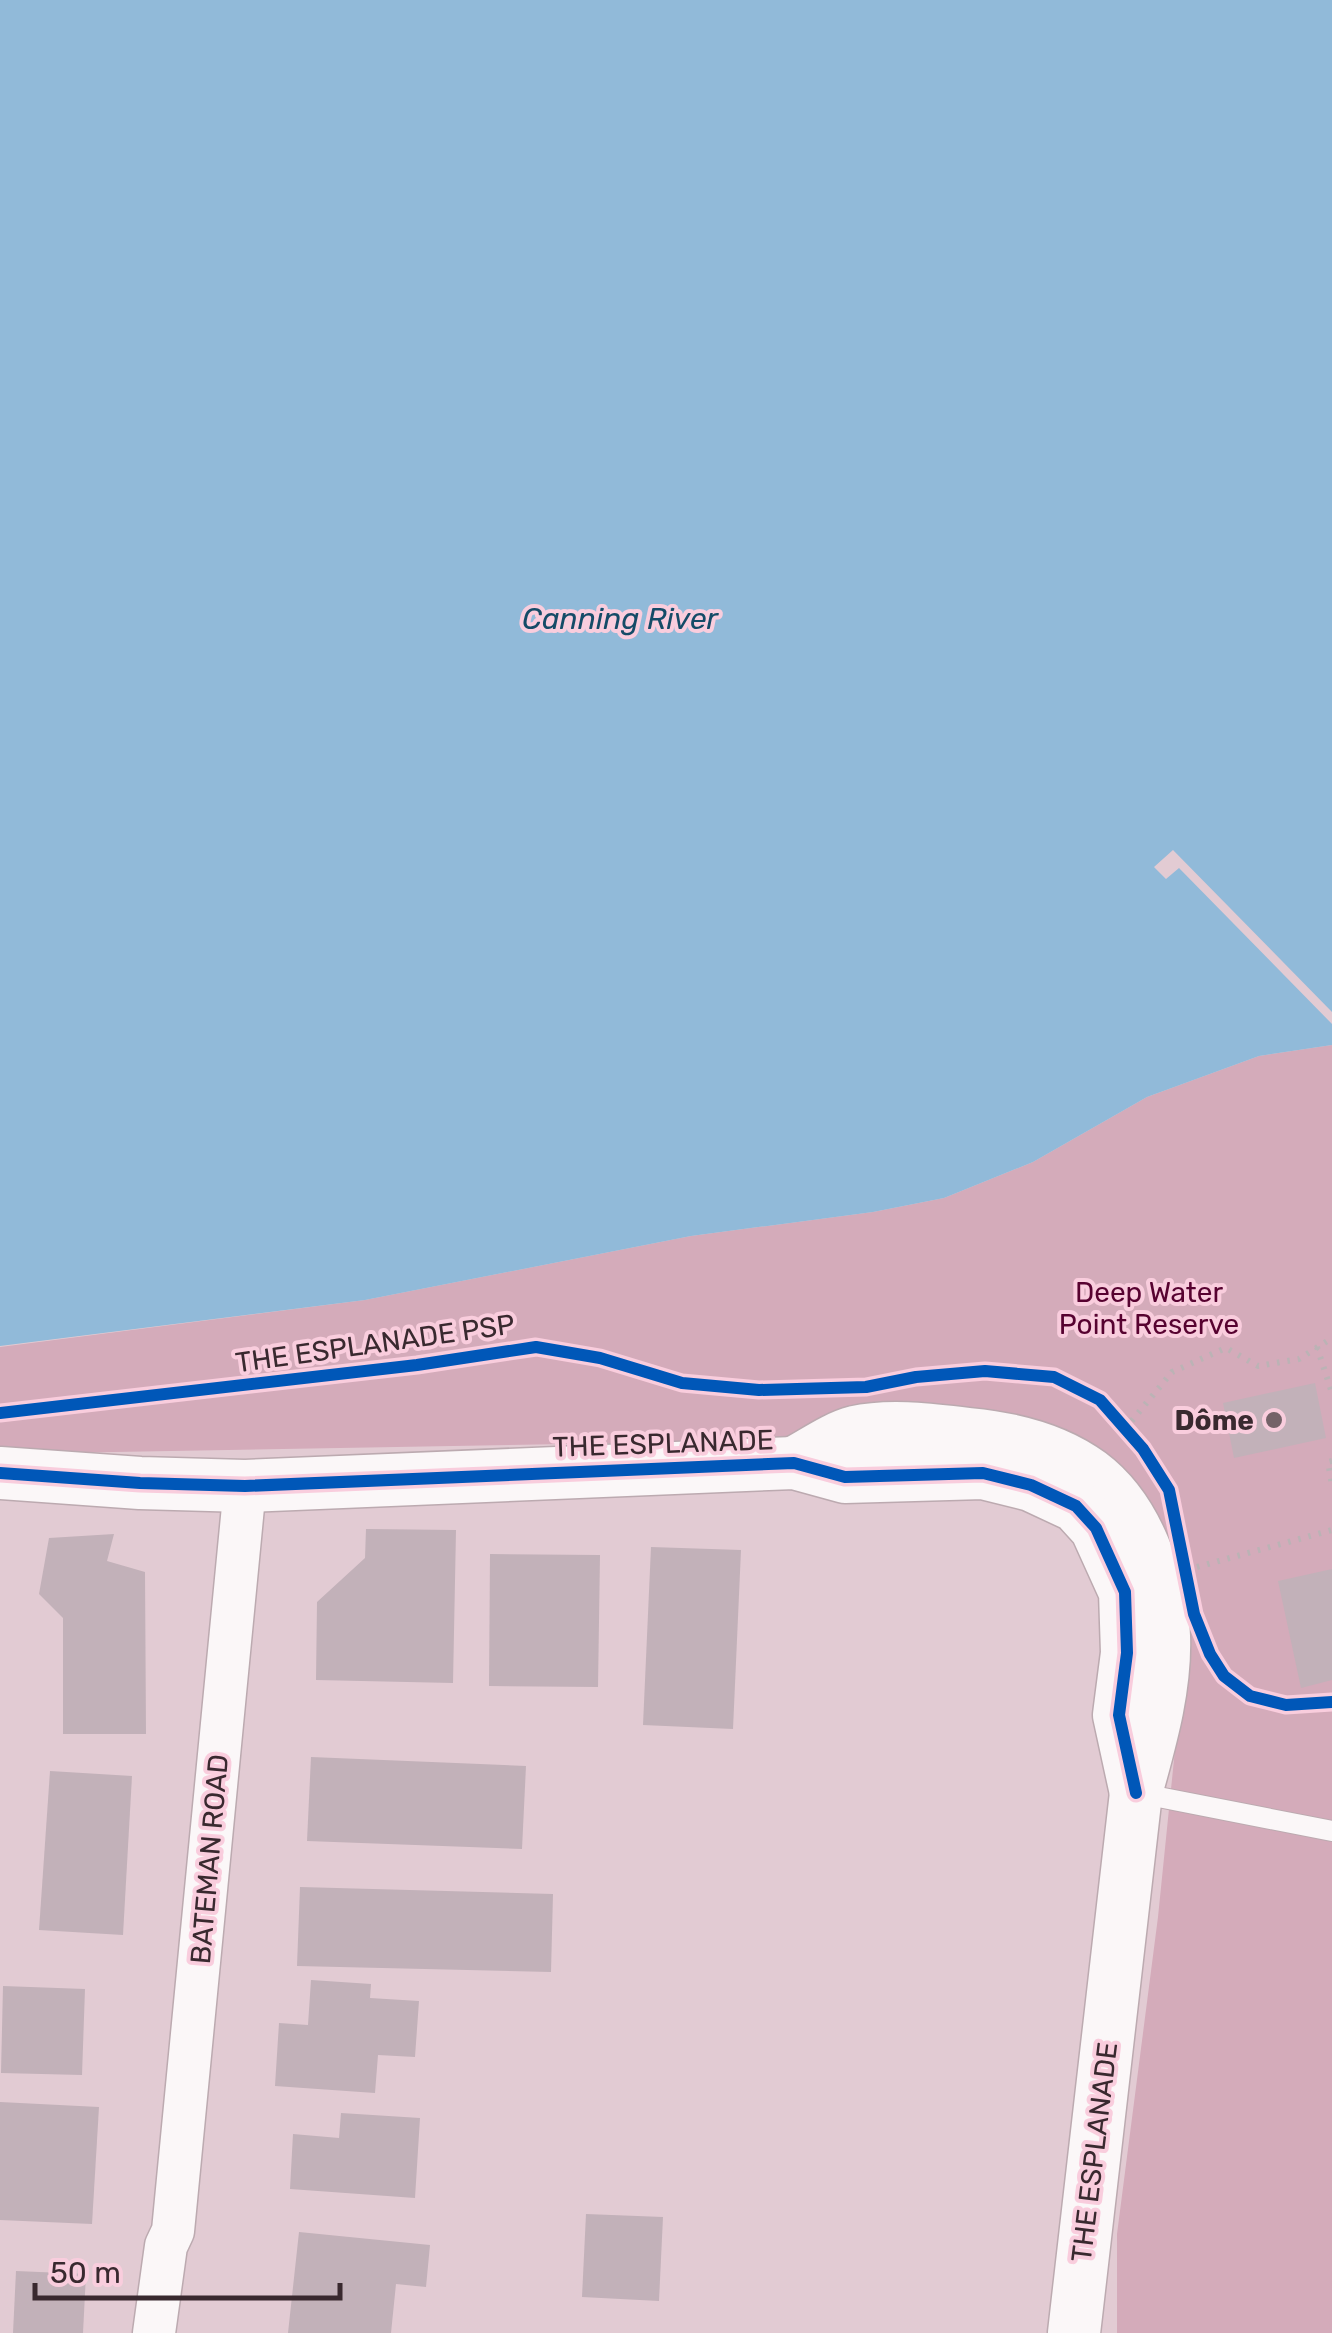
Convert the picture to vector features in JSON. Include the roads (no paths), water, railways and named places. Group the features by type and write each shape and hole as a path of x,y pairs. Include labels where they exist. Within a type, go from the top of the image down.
{"street":[{"name":"THE ESPLANADE","path":"0,1473 244,1486 794,1462 853,1432 912,1429 1024,1443 1059,1456 1092,1476 1130,1522 1145,1550 1156,1583 1164,1637 1156,1720 1136,1793 1074,2333"},
{"name":"BATEMAN ROAD","path":"154,2333 166,2246 173,2232 244,1486"},
{"name":"BATEMAN ROAD","path":"173,2232 185,2249 181,2333"}],"lane":[{"path":"1136,1793 1332,1831"}],"water":[{"name":"Canning River","path":"0,0 1332,0 1332,1045 1259,1056 1147,1097 1033,1162 944,1198 873,1212 691,1236 365,1300 0,1346"}],"place":[{"name":"Dôme","path":"1274,1420"}],"park label":[{"name":"Deep Water Point Reserve","path":"1149,1308"}]}
